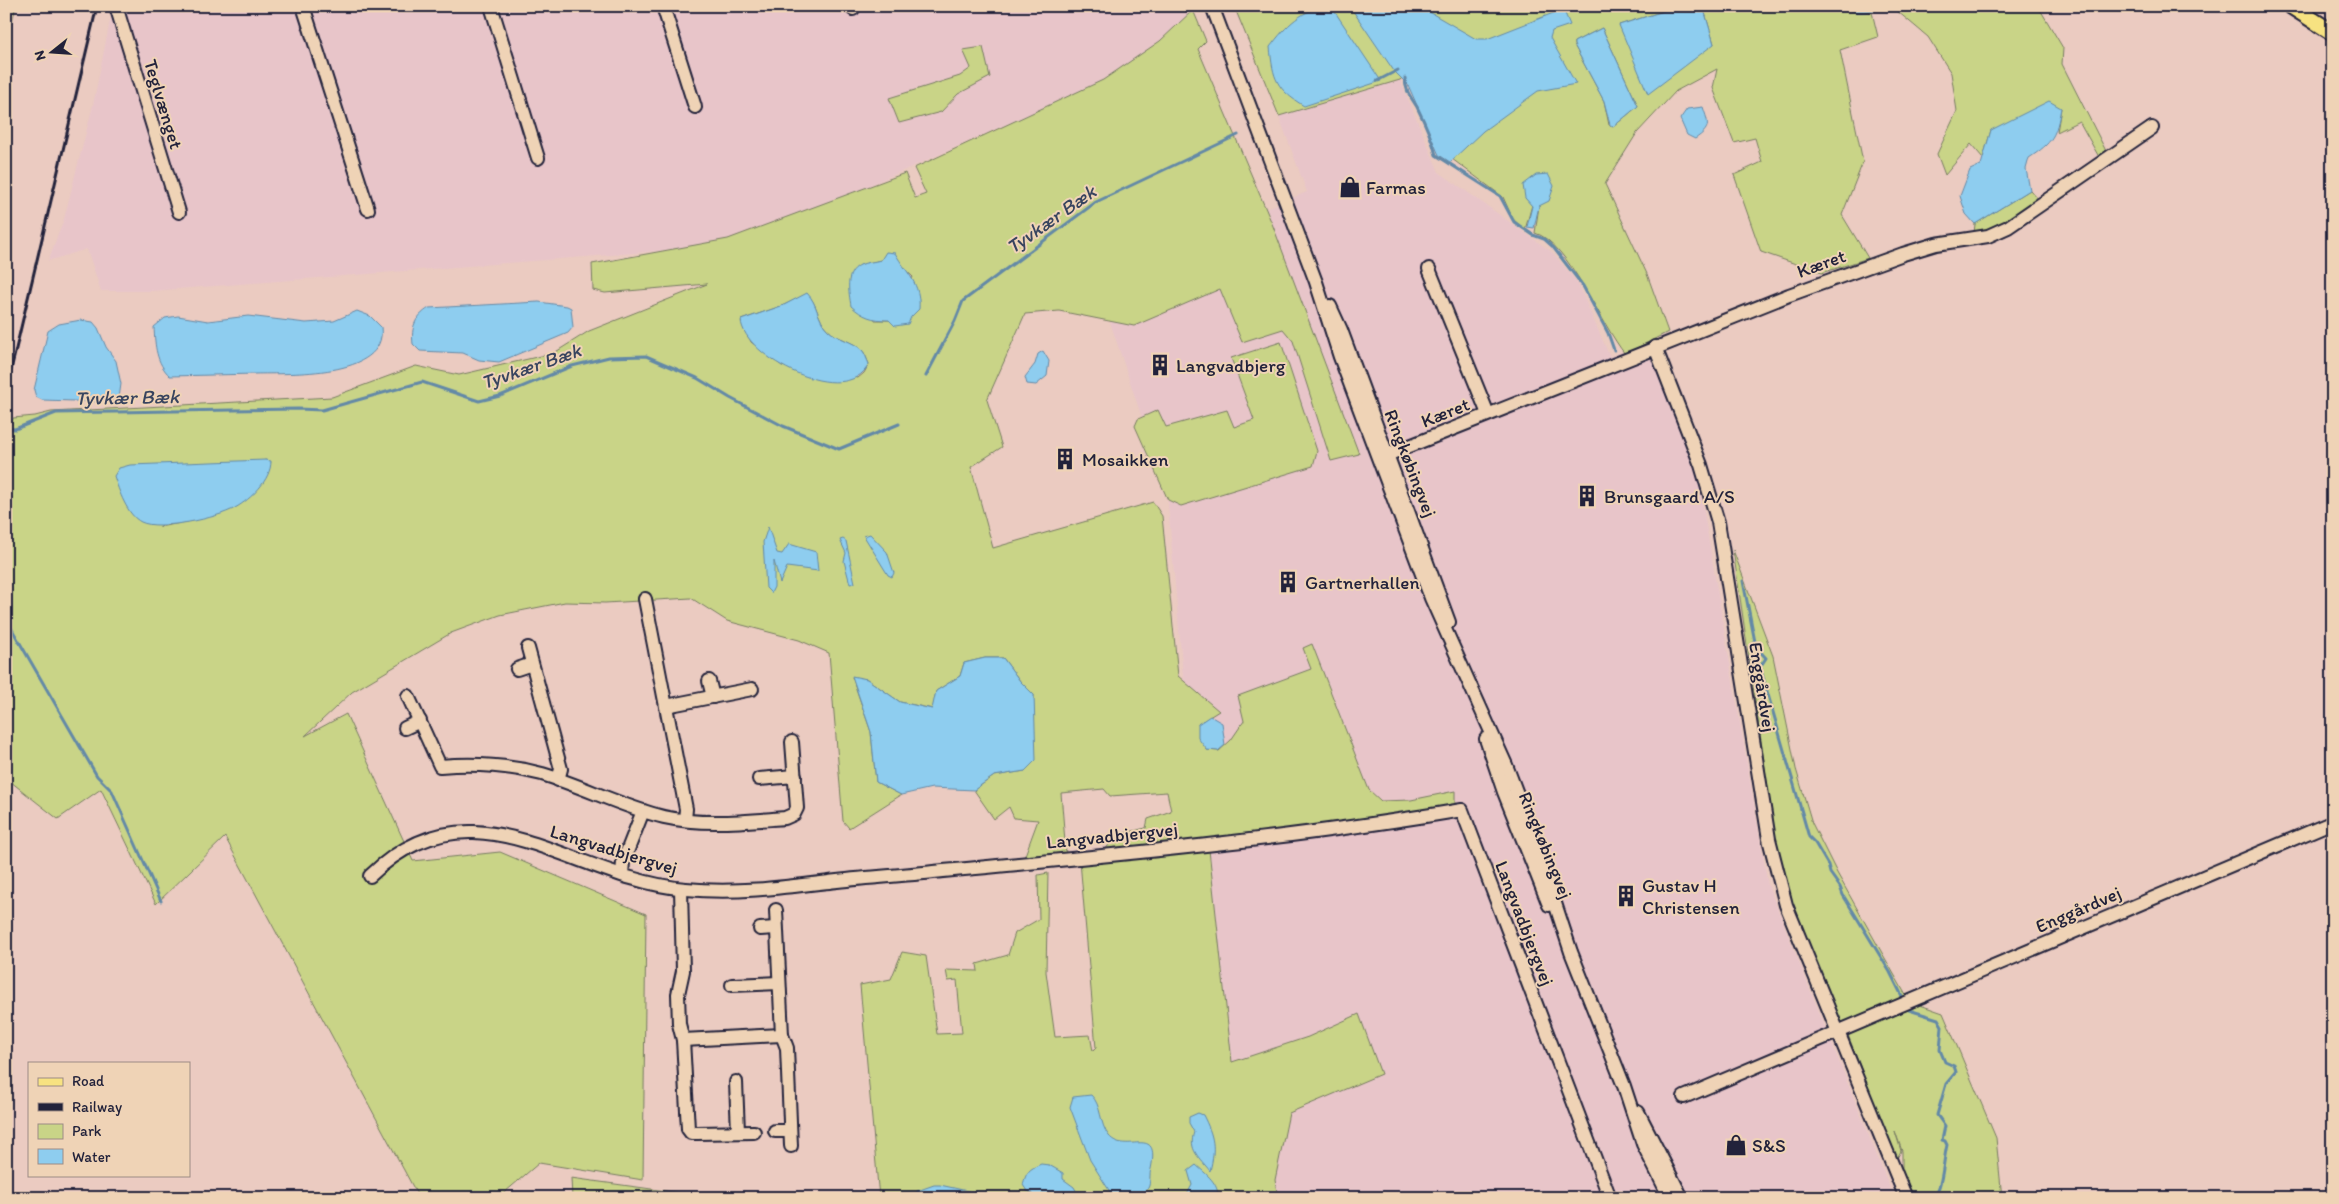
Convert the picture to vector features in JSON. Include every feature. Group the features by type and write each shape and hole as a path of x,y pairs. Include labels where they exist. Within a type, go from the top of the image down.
{"main road":[{"path":"2292,6 2333,33"}],"street":[{"name":"Teglvænget","path":"116,6 179,212"},
{"path":"303,6 368,209"},
{"path":"491,6 538,158"},
{"path":"663,6 695,107"},
{"name":"Ringkøbingvej","path":"1212,6 1316,282 1340,357 1431,598 1506,766 1533,836 1570,952 1624,1086 1648,1155 1670,1198"},
{"name":"Kæret","path":"1388,455 1788,295 1936,244 1988,236 2008,227 2152,128"},
{"name":"Kæret","path":"1429,269 1488,414"},
{"name":"Ringkøbingvej","path":"1316,282 1341,330 1441,597 1460,661"},
{"name":"Enggårdvej","path":"1654,347 1701,465 1718,522 1769,839 1786,906 1906,1198"},
{"path":"646,599 686,809 685,820"},
{"path":"528,648 560,769 558,780"},
{"path":"517,668 532,664"},
{"path":"710,681 713,697"},
{"path":"666,706 752,689"},
{"path":"408,696 440,766 465,764 507,766 558,780 644,811 708,823 786,818 794,814 797,808 792,742"},
{"path":"405,728 420,721"},
{"path":"759,780 795,776"},
{"name":"Langvadbjergvej","path":"370,876 388,859 415,844 452,833 489,832 515,837 622,874 681,889 745,891 1077,859 1371,825 1462,810 1610,1198"},
{"path":"622,874 623,862 644,811"},
{"name":"Enggårdvej","path":"1684,1097 2333,822"},
{"path":"681,889 683,971 678,994 679,1024 683,1040 688,1129 691,1133 754,1132"},
{"path":"776,910 782,1035 787,1048 791,1146"},
{"path":"760,929 776,928"},
{"path":"732,985 779,983"},
{"path":"683,1040 782,1035"},
{"path":"736,1082 738,1132"},
{"name":"Ringkøbingvej","path":"1624,1086 1682,1198"},
{"path":"775,1131 790,1131"},
{"path":"1648,1155 1653,1177 1663,1198"}],"shaded area":[{"path":"113,6 1201,6 1132,69 736,245 152,291 101,291 87,249 48,261 64,219 93,105"},
{"path":"1400,80 1439,172 1552,252 1577,282 1610,357 1645,343 1697,472 1768,885 1894,1198 1254,1198 1232,1062 1209,850 1185,698 1167,493 1095,277 1307,192 1279,116"}],"green space":[{"path":"6,6 16,6 6,45"},
{"path":"1234,6 1680,6 1619,25 1714,44 1703,6 1840,6 1845,10 1872,12 1878,37 1840,50 1863,162 1842,215 1868,258 1822,273 1761,252 1734,175 1762,162 1755,138 1734,143 1713,88 1717,69 1676,91 1637,133 1605,184 1647,274 1668,332 1625,354 1572,268 1560,252 1547,240 1535,233 1539,206 1525,198 1532,205 1525,230 1513,219 1503,197 1444,153 1408,73 1400,80 1279,116","holes":["1602,28 1638,106 1613,127 1609,125 1604,101 1574,42"]},
{"path":"1891,6 2038,6 2063,48 2062,64 2106,151 2099,157 2079,121 2057,132 2061,108 1991,130 1983,158 1971,144 1945,175 1937,154 1957,111 1951,73 1928,37"},
{"path":"1193,10 1206,41 1198,49 1273,226 1359,454 1331,461 1293,341 1283,329 1242,342 1220,289 1134,326 1059,311 1025,314 987,400 1002,447 971,467 993,548 1153,502 1162,516 1178,676 1219,711 1198,724 1207,750 1219,751 1231,740 1244,721 1238,696 1311,669 1303,648 1312,644 1369,790 1381,801 1411,800 1455,791 1455,808 1373,821 1365,818 1282,831 1103,853 1116,835 1146,828 1148,819 1171,811 1167,792 1110,796 1104,789 1061,793 1066,854 1024,858 1038,820 1014,818 1009,807 994,819 974,790 994,776 1025,771 1034,695 1020,681 1003,658 985,658 964,663 960,676 936,691 933,709 900,702 867,679 852,677 871,732 876,782 901,795 849,828 843,821 829,653 799,640 727,621 691,598 605,603 565,602 500,615 451,633 352,692 305,736 346,714 413,861 500,852 646,914 643,1180 539,1163 498,1198 419,1198 225,837 156,904 101,789 58,819 6,778 6,440 13,418 51,412 332,397 416,366 459,375 554,353 589,331 707,284 605,293 593,290 592,264 728,239 905,173 915,198 926,194 914,168 1103,80 1160,41","holes":["881,260 902,267 913,277 889,320 875,320 860,265","807,294 811,298 824,326 836,336 854,344 863,351 869,364 864,373 858,378 782,366 751,342 741,320 784,305","265,460 271,462 235,508 192,521 159,527"]},
{"path":"983,47 990,77 958,94 941,112 899,123 889,98 960,76 971,68 963,50"},
{"path":"2030,190 2039,200 2000,225 1983,232 1974,233 1975,224"},
{"path":"1281,342 1317,451 1313,466 1181,506 1168,500 1135,426 1138,419 1158,410 1166,427 1227,410 1234,427 1254,420 1231,358"},
{"path":"1733,550 1773,656 1796,769 1812,823 1837,873 1908,999 1842,1024 1793,906 1775,836"},
{"path":"1209,850 1232,1062 1308,1037 1359,1014 1381,1074 1289,1113 1275,1180 1278,1198 879,1198 860,985 891,979 902,952 926,956 937,1034 962,1033 957,980 948,981 946,970 978,971 977,964 1008,955 1015,933 1039,919 1038,875 1048,873 1046,972 1055,1037 1090,1035 1093,1051 1096,1048 1080,861"},
{"path":"1920,1005 1943,1013 1996,1138 2002,1198 1913,1198 1902,1170 1902,1151 1895,1131 1901,1151 1896,1160 1848,1035"},
{"path":"571,1178 717,1198 572,1198"}],"water":[{"path":"1331,6 1381,81 1304,106 1287,94 1278,82 1273,67 1270,47 1289,25 1303,14 1321,7"},
{"path":"1360,6 1419,6 1476,39 1487,39 1561,10 1564,11 1570,25 1552,31 1550,38 1576,84 1538,91 1483,131 1450,162 1439,155 1408,85 1394,71 1351,8"},
{"path":"1680,6 1703,6 1714,44 1648,94 1619,25"},
{"path":"1840,6 1887,6 1876,10 1857,12"},
{"path":"1602,28 1638,106 1613,127 1610,125 1604,101 1574,45 1574,42"},
{"path":"2049,101 2061,108 2059,118 2055,132 2048,143 2029,158 2026,169 2030,190 1975,224 1966,214 1960,196 1970,170 1981,165 1991,130"},
{"path":"1703,107 1707,118 1707,126 1704,132 1695,139 1687,135 1680,119 1687,109"},
{"path":"1548,174 1554,186 1549,201 1539,206 1534,228 1527,227 1532,206 1525,198 1523,185 1536,175"},
{"path":"886,252 895,253 918,292 919,309 911,317 908,324 895,326 889,320 864,315 851,306 849,283 855,268 865,263 881,260"},
{"path":"807,293 811,297 824,326 836,336 854,344 864,353 869,364 857,377 840,382 819,380 797,373 776,362 759,349 746,334 741,320 784,305"},
{"path":"539,302 571,308 573,327 568,333 499,362 479,360 463,353 420,351 413,344 413,328 415,323 420,315 429,308"},
{"path":"357,311 370,316 381,327 379,344 369,356 353,364 333,370 289,374 170,376 159,360 156,347 154,327 165,318 178,316 208,321 248,316 306,323 334,321"},
{"path":"81,320 93,322 98,328 106,347 116,361 121,384 119,398 107,402 42,400 36,397 34,390 48,331 59,324"},
{"path":"1043,351 1049,361 1047,376 1036,385 1027,384 1025,377 1035,364 1038,354"},
{"path":"271,461 268,475 259,488 241,504 216,516 174,524 150,524 136,519 124,502 114,476 119,468 130,465"},
{"path":"768,527 777,553 782,554 789,544 816,552 818,571 787,567 780,583 774,561 774,587 771,593 766,588 763,542"},
{"path":"870,534 887,552 894,573 892,577 888,575 864,536"},
{"path":"840,540 846,541 855,583 850,584 844,561 846,553"},
{"path":"985,658 1003,658 1020,681 1034,695 1036,760 1025,771 994,776 974,790 932,788 901,795 876,782 871,732 852,676 867,679 900,702 932,709 936,691 960,676 964,663"},
{"path":"1210,716 1222,723 1225,745 1218,751 1207,750 1198,738 1198,724"},
{"path":"1091,1095 1095,1099 1109,1136 1116,1141 1147,1144 1151,1147 1153,1155 1149,1186 1138,1198 1114,1198 1090,1160 1070,1107 1073,1097"},
{"path":"1198,1113 1203,1115 1212,1136 1213,1155 1210,1171 1196,1153 1192,1144 1194,1132 1189,1123 1189,1117"},
{"path":"1041,1164 1049,1165 1063,1173 1063,1179 1074,1187 1080,1198 1010,1198 1031,1197 1033,1193 1027,1191 1023,1185 1024,1181 1029,1172"},
{"path":"1196,1165 1214,1183 1218,1198 1185,1198 1192,1185 1188,1171"},
{"path":"934,1185 1000,1198 914,1198 917,1191"}],"waterway":[{"name":"Tyvkær Bæk","path":"1377,81 1398,70"},
{"path":"1405,78 1407,90 1417,107 1436,155 1500,196 1514,222 1533,235 1544,239 1553,247 1583,286 1608,333 1614,350"},
{"name":"Tyvkær Bæk","path":"926,376 955,321 963,301 1096,202 1238,135"},
{"name":"Tyvkær Bæk","path":"6,428 15,429 56,413 322,410 422,382 479,401 500,396 572,366 609,357 646,356 697,378 783,426 839,449 899,424"},
{"path":"1743,581 1756,647 1766,658 1760,667 1809,837 1815,843 1828,865 1830,873 1890,972 1903,998"},
{"path":"6,619 97,776 112,791 161,901"},
{"path":"1909,1010 1938,1019 1942,1026 1940,1050 1945,1062 1954,1066 1956,1072 1946,1084 1937,1115 1945,1126 1942,1140 1947,1145 1941,1180 1934,1198"}],"railway":[{"path":"6,391 97,6"}],"place":[{"name":"Farmas","path":"1350,187"},
{"name":"Langvadbjerg","path":"1160,365"},
{"name":"Mosaikken","path":"1065,459"},
{"name":"Brunsgaard A/S","path":"1587,496"},
{"name":"Gartnerhallen","path":"1288,582"},
{"name":"Gustav H Christensen","path":"1626,896"},
{"name":"S&S","path":"1736,1145"}]}
